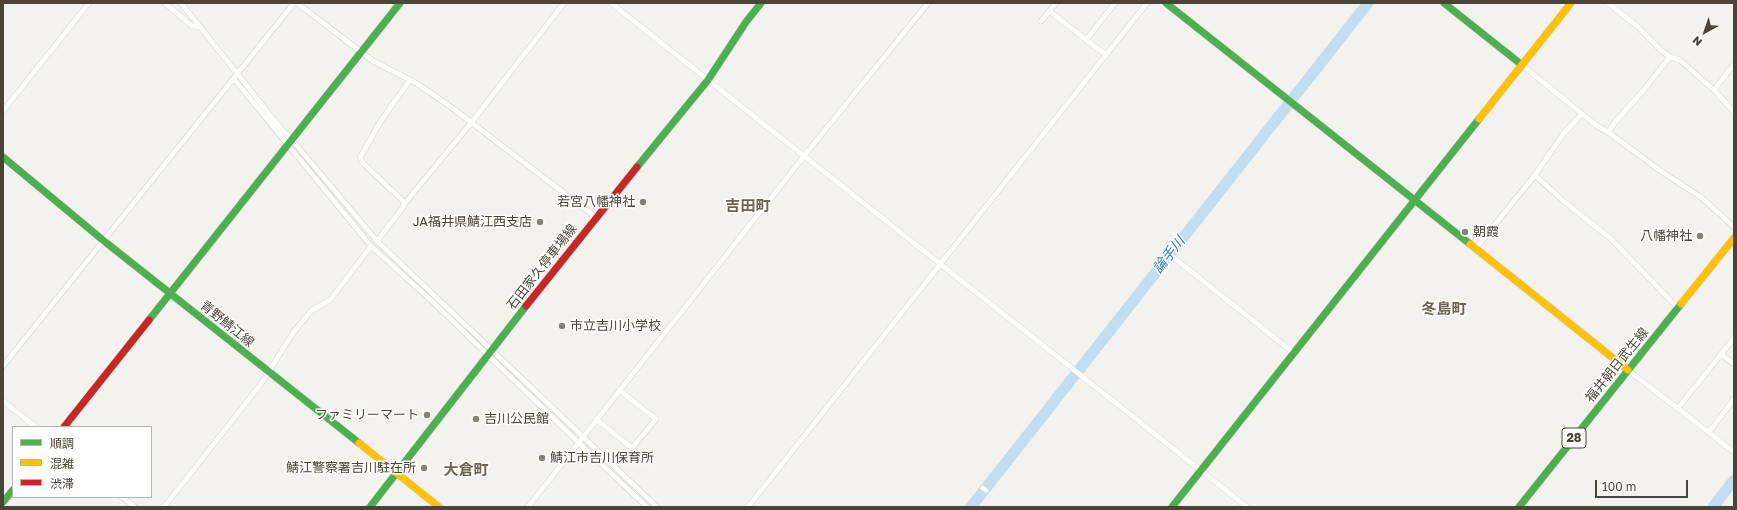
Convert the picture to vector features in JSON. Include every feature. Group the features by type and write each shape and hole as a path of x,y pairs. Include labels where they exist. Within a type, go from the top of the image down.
{"street":[{"path":"3,111 89,3"},
{"path":"164,3 192,26 200,27"},
{"path":"181,3 238,73 371,246 583,437 657,507"},
{"path":"3,366 294,3"},
{"path":"297,3 361,53 373,61 410,80 451,107 593,215 592,222"},
{"path":"65,426 400,3"},
{"path":"377,241 405,203 471,123 564,3"},
{"path":"611,3 1247,507"},
{"name":"石田家久停車場線","path":"370,507 592,222 708,80 746,22 761,3"},
{"path":"528,507 804,156 928,3"},
{"path":"1041,21 1056,3"},
{"path":"1086,40 1115,3"},
{"path":"748,507 1147,3"},
{"path":"1166,3 1416,200 1628,370 1734,452"},
{"path":"1444,3 1582,114 1651,165 1702,197 1734,227"},
{"path":"1172,507 1572,3"},
{"path":"1608,3 1637,26 1670,57 1680,60 1714,90 1734,112"},
{"path":"1049,11 1106,55"},
{"path":"1608,132 1670,57"},
{"path":"1714,90 1734,64"},
{"path":"234,79 377,241 579,443 648,507"},
{"path":"405,203 364,164 360,158 380,122 410,80"},
{"path":"1476,248 1535,175 1564,134 1582,114"},
{"name":"青野鯖江線","path":"3,157 104,241 439,507"},
{"path":"1535,175 1562,200 1610,238 1678,308"},
{"name":"福井朝日武生線","path":"1519,507 1734,238"},
{"path":"164,507 269,373 293,333 311,311 330,300 371,246"},
{"path":"1170,255 1294,353"},
{"path":"1678,408 1734,338"},
{"path":"1721,354 1734,364"},
{"path":"597,420 632,448 656,419 620,391"},
{"path":"1709,432 1734,399"},
{"path":"3,401 35,426"},
{"path":"3,502 12,491"},
{"path":"123,498 135,507"}],"waterway":[{"name":"論手川","path":"971,507 1368,3"},
{"path":"1713,507 1734,480"}],"traffic: fast":[{"path":"149,320 400,3"},
{"path":"637,167 708,80 746,22 761,3"},
{"path":"1166,3 1470,244"},
{"path":"1444,3 1522,65"},
{"path":"1172,507 1479,119"},
{"path":"3,157 104,241 359,443"},
{"path":"1519,507 1681,304"},
{"path":"370,507 526,306"},
{"path":"3,502 12,491"}],"traffic: slow":[{"path":"1479,119 1571,3"},
{"path":"1681,304 1734,238"},
{"path":"1470,244 1628,370"},
{"path":"359,443 439,507"}],"traffic: jam":[{"path":"526,306 637,167"},
{"path":"65,426 149,320"}],"place":[{"name":"若宮八幡神社","path":"643,202"},
{"name":"JA福井県鯖江西支店","path":"540,222"},
{"name":"朝霞","path":"1465,232"},
{"name":"八幡神社","path":"1700,236"},
{"name":"市立吉川小学校","path":"562,326"},
{"name":"ファミリーマート","path":"427,415"},
{"name":"吉川公民館","path":"476,419"},
{"name":"鯖江市吉川保育所","path":"542,458"},
{"name":"鯖江警察署吉川駐在所","path":"424,468"}],"district":[{"name":"吉田町","path":"748,206"},
{"name":"冬島町","path":"1444,309"},
{"name":"大倉町","path":"466,470"}]}
